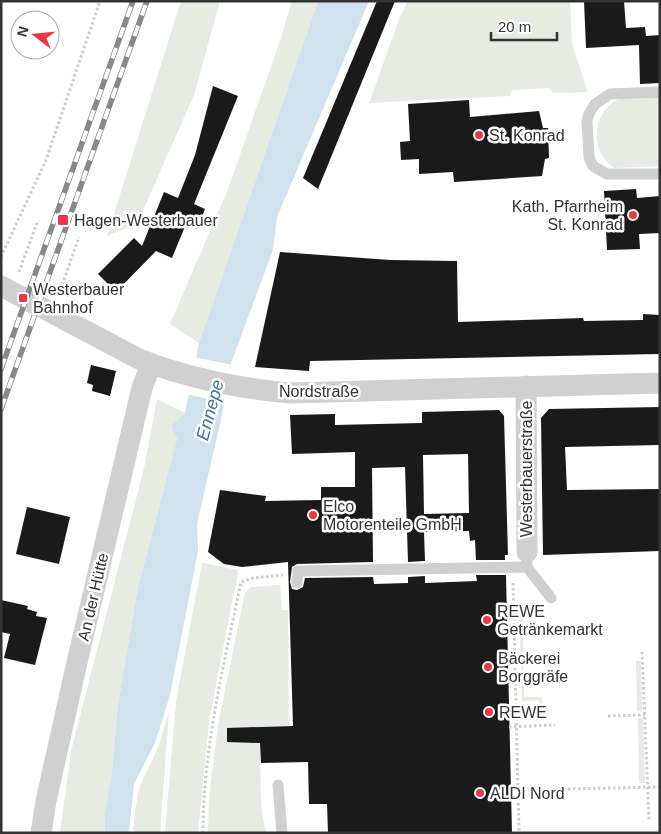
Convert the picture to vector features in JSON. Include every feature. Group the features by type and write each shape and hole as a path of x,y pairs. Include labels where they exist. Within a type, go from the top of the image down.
{"street":[{"name":"Nordstraße","path":"1,286 77,328 150,364 258,390 292,393 660,383"},
{"name":"An der Hütte","path":"42,833 46,801 78,658 142,388 150,364"},
{"name":"Westerbauerstraße","path":"522,562 526,386"}],"lane":[{"path":"660,92 610,94 595,104 587,121 589,157 593,166 606,174 660,174"},
{"path":"297,583 298,571 368,575 522,562 551,598"},
{"path":"433,580 434,568"},
{"path":"278,785 282,833"}],"path":[{"path":"1,257 46,160 100,1"},
{"path":"19,271 38,220"},
{"path":"58,294 79,237"},
{"path":"519,833 514,614 522,562"},
{"path":"203,833 204,796 212,731 241,582 298,571"},
{"path":"507,614 552,613"},
{"path":"642,652 649,820"},
{"path":"608,716 645,715"},
{"path":"509,727 554,725"},
{"path":"518,790 660,787"}],"shaded area":[{"path":"181,1 220,1 194,95 137,224 107,236"},
{"path":"292,1 318,1 199,343 170,324 228,189 280,41"},
{"path":"408,1 570,1 572,44 588,92 553,93 550,88 512,90 510,96 369,103 400,17"},
{"path":"660,96 660,166 615,168 607,162 598,144 598,124 602,114 608,106 621,98"},
{"path":"157,399 185,413 171,426 177,439 138,587 118,704 112,771 105,812 105,833 60,833 71,751 144,468"},
{"path":"202,563 238,570 238,572 209,721 198,833 165,833 176,701"},
{"path":"280,585 282,610 288,610 289,726 258,727 263,820 266,833 208,833 209,796 218,725 245,592 252,587"},
{"path":"519,618 523,619 524,697 542,697 543,718 539,719 539,700 522,701"},
{"path":"636,661 641,661 642,712 637,711"},
{"path":"169,712 160,833 135,833 133,829 138,791 159,745"},
{"path":"638,718 643,718 645,783 639,783"}],"water":[{"name":"Ennepe","path":"318,1 369,1 277,217 273,250 230,366 222,415 197,524 198,551 170,695 155,743 134,784 129,833 105,833 105,812 112,771 118,704 138,587 177,439 171,426 185,413 199,343"}],"pier":[{"path":"194,357 233,365 227,404 187,394"}],"building":[{"path":"377,1 395,1 318,189 303,178"},
{"path":"584,1 624,1 626,28 645,27 646,36 660,35 660,83 640,84 639,45 586,48"},
{"path":"213,86 238,96 194,204 205,209 197,229 186,224 172,258 156,251 116,292 98,274 134,238 142,246 164,192 178,198 195,155"},
{"name":"St. Konrad","path":"469,100 470,117 539,111 543,128 548,128 549,158 545,159 542,176 454,182 453,172 419,174 419,159 401,160 400,142 410,141 408,104"},
{"name":"Kath. Pfarrheim St. Konrad","path":"636,189 637,198 660,196 660,233 639,234 640,249 607,250 604,191"},
{"path":"280,252 390,260 457,261 458,322 583,318 584,321 643,320 643,314 660,315 660,354 310,361 309,371 255,367"},
{"path":"91,365 116,371 110,396 92,391 93,385 87,383"},
{"path":"660,407 660,445 565,447 567,490 660,489 660,551 543,555 541,418 549,409"},
{"path":"499,410 504,416 508,555 505,555 505,560 476,560 475,540 470,541 469,531 424,532 425,561 408,562 405,467 372,468 373,562 297,564 292,567 290,582 292,589 297,590 303,587 305,578 373,577 374,584 408,583 408,577 425,576 425,583 477,581 476,575 506,575 512,833 328,833 327,804 309,804 308,762 261,763 260,743 227,742 227,728 293,726 288,562 242,567 224,564 208,552 220,490 266,496 265,501 321,500 321,487 355,487 355,452 292,454 290,415 335,414 335,425 422,423 422,412","holes":["468,454 469,513 424,514 423,455"]},
{"path":"27,507 70,517 59,564 16,554"},
{"path":"1,600 28,606 27,609 37,612 36,616 47,618 35,665 4,658 10,634 1,632"}],"railway":[{"path":"1,369 133,1"},
{"path":"1,409 147,1"}],"place":[{"name":"St. Konrad","path":"479,135"},
{"name":"Kath. Pfarrheim St. Konrad","path":"633,215"},
{"name":"Hagen-Westerbauer","path":"63,220"},
{"name":"Westerbauer Bahnhof","path":"23,298"},
{"name":"Elco Motorenteile GmbH","path":"313,515"},
{"name":"REWE Getränkemarkt","path":"487,620"},
{"name":"Bäckerei Borggräfe","path":"488,667"},
{"name":"REWE","path":"489,712"},
{"name":"ALDI Nord","path":"480,793"}]}
